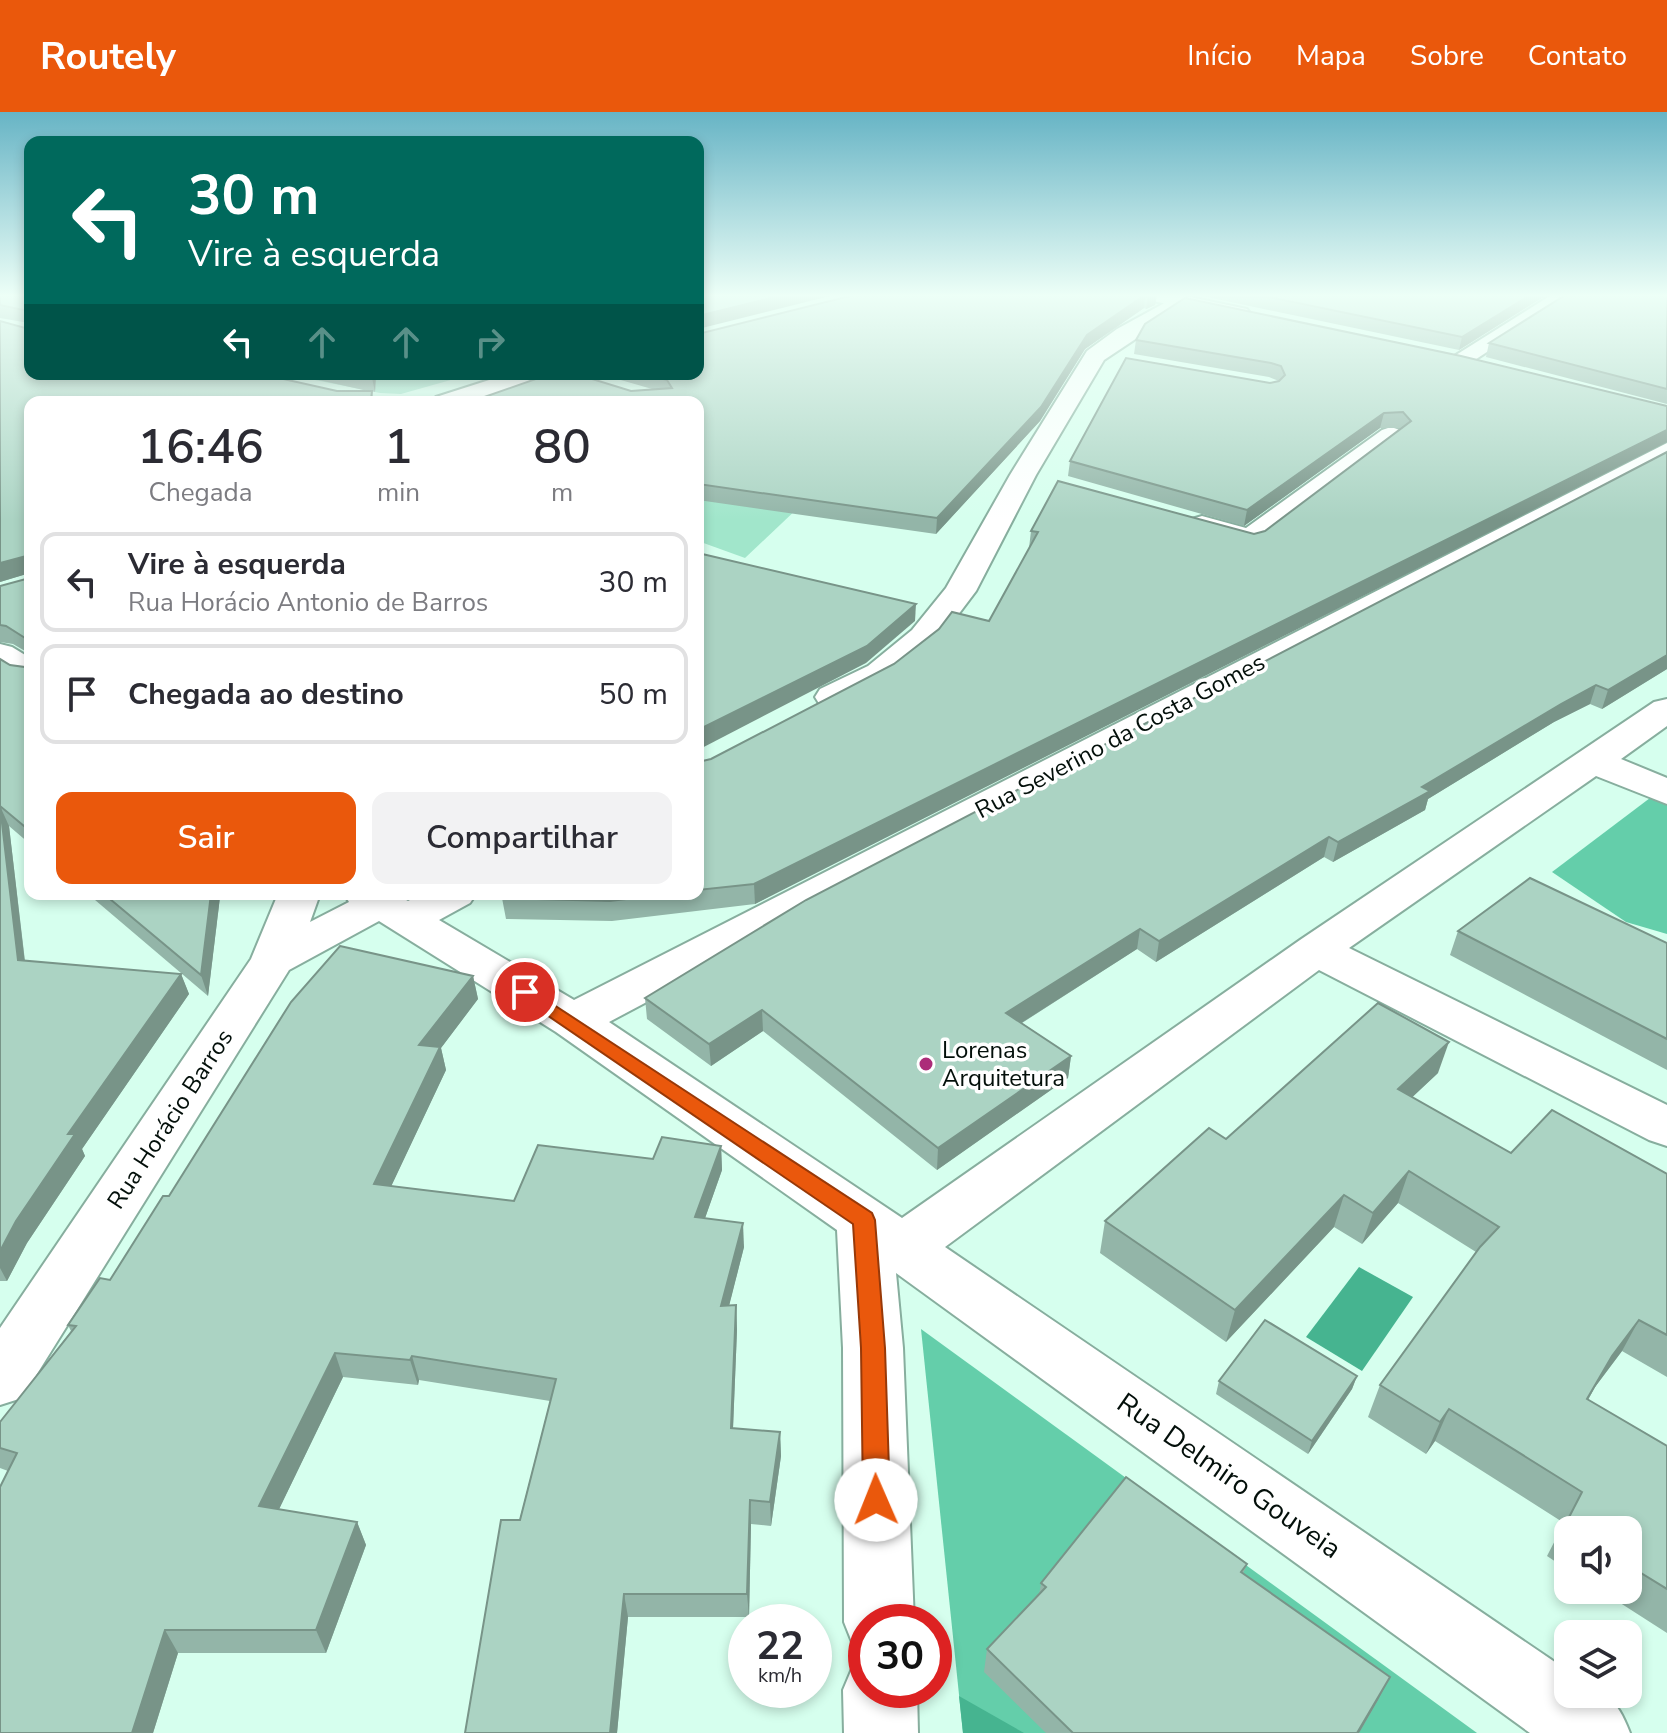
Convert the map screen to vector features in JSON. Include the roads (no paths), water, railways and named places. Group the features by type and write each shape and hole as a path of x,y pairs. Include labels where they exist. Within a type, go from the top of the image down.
{"street":[{"path":"810,710 880,673 924,637 960,591 1023,475 1087,370"},
{"path":"463,396 511,380"},
{"path":"1175,518 1250,539 1391,435"},
{"name":"Rua Severino da Costa Gomes","path":"573,1021 1667,451"},
{"path":"1023,475 1053,484"},
{"path":"0,654 24,669"},
{"path":"879,1604 873,1348 883,1233 1316,950 1667,710"},
{"path":"1593,761 1667,792"},
{"path":"273,960 297,900"},
{"name":"Rua Horácio Barros","path":"0,1379 273,960 384,905 416,900"},
{"name":"Rua Delmiro Gouveia","path":"384,905 573,1021 883,1233 1593,1733"},
{"path":"1316,950 1667,1127"},
{"path":"880,1708 881,1733"}],"place":[{"name":"Lorenas Arquitetura","path":"926,1064"}]}
